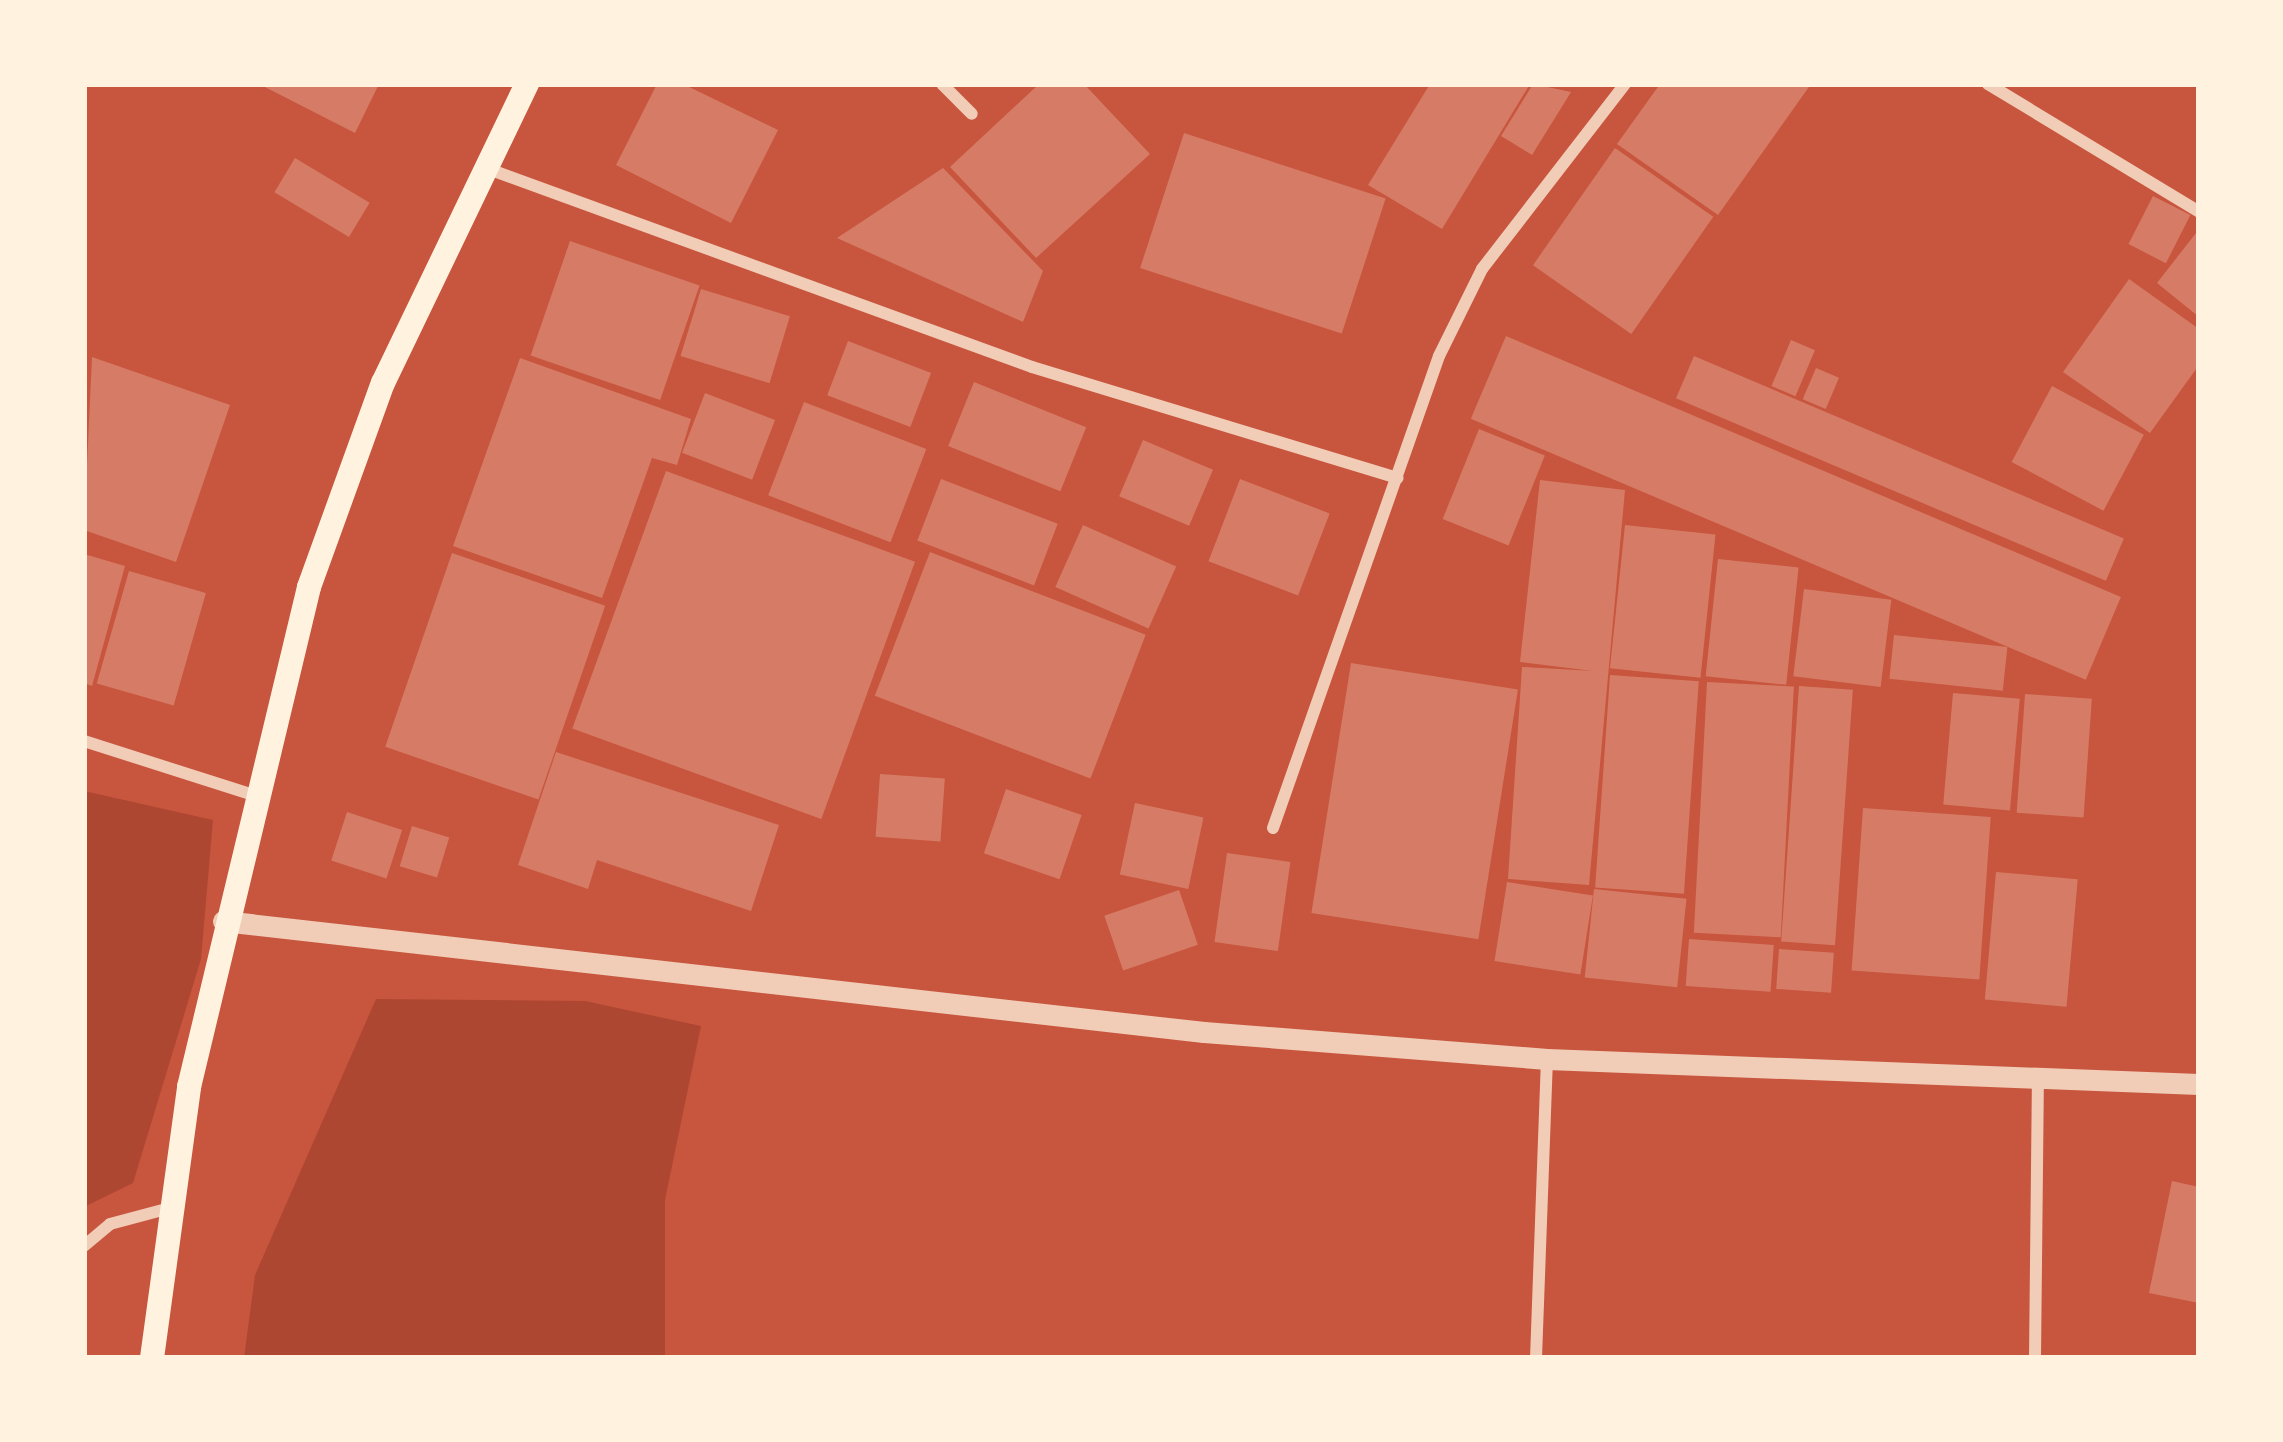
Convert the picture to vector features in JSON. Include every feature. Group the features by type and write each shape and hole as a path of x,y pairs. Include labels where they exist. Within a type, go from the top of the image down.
{"main road":[{"path":"152,1358 170,1208 223,921 309,587 382,383 482,166 527,84"}],"street":[{"path":"942,84 972,114"},
{"path":"1274,828 1397,478 1482,268 1625,84"},
{"path":"1988,84 2199,212"},
{"path":"482,166 1032,367 1397,478"},
{"path":"84,741 253,795"},
{"path":"223,921 1181,1030 1547,1059 2199,1084"},
{"path":"1536,1358 1547,1059"},
{"path":"2035,1358 2038,1078"},
{"path":"84,1246 110,1224 170,1208"}],"shaded area":[{"path":"84,791 213,820 201,959 133,1183 84,1207"},
{"path":"376,999 585,1001 701,1026 665,1200 665,1358 244,1358 255,1275"}],"building":[{"path":"259,84 379,84 355,133"},
{"path":"657,84 683,84 778,130 731,223 616,165"},
{"path":"1039,84 1084,84 1150,154 1036,258 950,167"},
{"path":"1430,84 1530,84 1442,229 1368,185"},
{"path":"1533,84 1571,92 1532,155 1501,136"},
{"path":"1660,84 1811,84 1718,215 1617,144"},
{"path":"1184,133 1386,199 1342,334 1140,268"},
{"path":"1615,148 1713,217 1631,334 1533,265"},
{"path":"295,158 370,203 349,237 274,192"},
{"path":"943,168 1043,271 1023,322 837,238"},
{"path":"2153,196 2190,215 2166,263 2128,244"},
{"path":"2196,233 2199,236 2199,317 2157,283"},
{"path":"570,241 700,286 660,400 531,355"},
{"path":"2129,279 2199,329 2199,365 2150,433 2063,372"},
{"path":"701,289 790,316 769,383 681,356"},
{"path":"1506,336 2121,597 2086,680 1471,419"},
{"path":"1791,340 1815,350 1795,396 1771,386"},
{"path":"848,341 931,373 910,427 827,395"},
{"path":"1694,356 2124,538 2106,581 1676,398"},
{"path":"92,357 230,405 176,562 84,530"},
{"path":"520,358 691,419 677,465 652,458 602,598 453,546"},
{"path":"1816,368 1839,378 1826,409 1803,399"},
{"path":"974,382 1086,427 1060,491 948,446"},
{"path":"2052,386 2144,435 2103,511 2012,462"},
{"path":"705,393 775,420 752,480 682,453"},
{"path":"804,402 926,449 890,542 768,495"},
{"path":"1479,429 1545,456 1508,546 1443,519"},
{"path":"1143,440 1213,470 1189,526 1119,496"},
{"path":"666,471 915,562 821,819 572,728"},
{"path":"941,479 1058,524 1034,585 917,541"},
{"path":"1240,479 1330,513 1298,596 1208,561"},
{"path":"1540,480 1625,490 1589,885 1508,879 1522,667 1593,671 1520,662"},
{"path":"1083,525 1176,566 1149,629 1055,587"},
{"path":"1625,525 1716,535 1700,678 1610,668"},
{"path":"930,552 1146,635 1090,779 875,696"},
{"path":"452,553 605,606 538,800 385,747"},
{"path":"84,554 125,566 92,686 84,683"},
{"path":"1718,559 1799,567 1786,685 1706,676"},
{"path":"129,571 206,593 174,706 97,683"},
{"path":"1804,589 1891,600 1881,687 1793,676"},
{"path":"1894,635 2007,647 2003,691 1889,679"},
{"path":"1351,663 1518,689 1478,939 1311,913"},
{"path":"1610,675 1699,681 1684,894 1595,887"},
{"path":"1707,682 1794,687 1781,937 1694,933"},
{"path":"1799,686 1853,690 1835,945 1781,941"},
{"path":"1953,693 2020,699 2010,810 1943,805"},
{"path":"2025,694 2092,699 2084,817 2017,813"},
{"path":"556,752 779,825 751,911 597,860 588,889 518,865"},
{"path":"880,774 945,779 940,841 876,837"},
{"path":"1006,789 1082,815 1060,879 984,853"},
{"path":"1135,803 1203,818 1188,889 1120,874"},
{"path":"1863,808 1991,817 1979,980 1852,971"},
{"path":"347,812 402,830 386,878 331,861"},
{"path":"412,826 449,837 437,878 400,866"},
{"path":"1227,853 1290,862 1278,951 1214,942"},
{"path":"1996,872 2078,879 2067,1007 1985,1000"},
{"path":"1507,882 1593,896 1580,975 1494,961"},
{"path":"1594,889 1686,899 1677,987 1585,978"},
{"path":"1179,890 1198,945 1123,971 1104,916"},
{"path":"1689,939 1774,945 1771,992 1686,986"},
{"path":"1779,949 1834,953 1831,993 1776,989"},
{"path":"2172,1181 2199,1187 2199,1303 2149,1293"}]}
